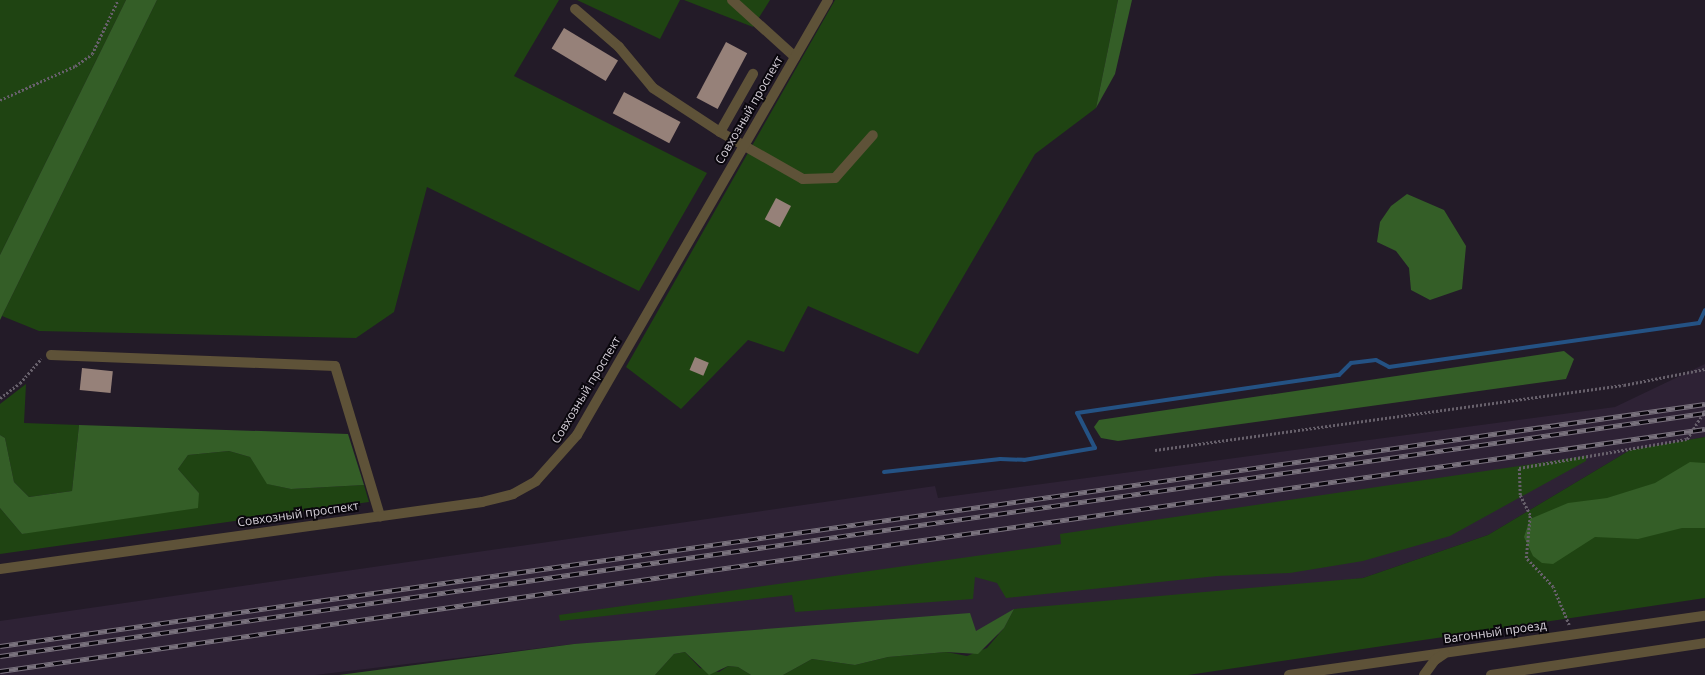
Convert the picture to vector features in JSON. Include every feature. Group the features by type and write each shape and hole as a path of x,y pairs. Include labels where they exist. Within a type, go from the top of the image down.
{"street":[{"path":"732,0 795,57"},
{"name":"Совхозный проспект","path":"0,569 380,516 513,494 536,481 558,460 577,435 828,0"},
{"path":"575,10 619,47 653,88 720,132 803,179 836,178 873,136"},
{"path":"720,132 753,74"},
{"path":"51,355 335,366 380,516"},
{"name":"Вагонный проезд","path":"1289,675 1705,616"},
{"path":"1491,675 1705,643"},
{"path":"1424,675 1434,660 1448,652"}],"path":[{"path":"0,100 75,66 92,54 118,0"},
{"path":"0,398 20,383 43,357 51,355"},
{"path":"1155,450 1624,385 1705,369"},
{"path":"1571,634 1553,587 1526,558 1530,515 1520,495 1519,468 1687,439 1705,410"}],"shaded area":[{"path":"1705,364 1705,437 1630,450 1488,535 1363,578 1281,588 1011,634 574,644 315,675 0,675 0,621 935,486 938,498 1615,407"}],"green space":[{"path":"0,0 126,0 0,255"},
{"path":"126,0 157,0 0,320 0,255"},
{"path":"157,0 559,0 514,76 707,173 639,291 427,187 394,312 356,338 39,331 2,316"},
{"path":"577,0 680,0 660,39"},
{"path":"684,0 770,0 753,27"},
{"path":"835,0 1118,0 1096,108 1035,154 918,354 808,306 784,352 748,340 681,409 626,367"},
{"path":"1118,0 1132,0 1115,74 1096,108"},
{"path":"1407,194 1444,210 1466,246 1462,289 1430,300 1411,290 1409,268 1396,251 1377,242 1380,222 1391,206"},
{"path":"1564,351 1574,359 1566,379 1118,441 1101,438 1094,427 1099,420"},
{"path":"26,384 24,423 79,425 72,491 29,497 14,482 5,438 0,435 0,404"},
{"path":"79,425 348,434 364,485 291,489 267,484 250,457 229,451 188,455 178,469 199,493 198,508 22,534 0,508 0,435 5,438 14,482 29,497 72,491"},
{"path":"1705,437 1705,598 1188,675 783,675 812,659 855,665 888,657 946,652 967,656 987,648 1004,628 1014,609 1363,578 1488,535 1630,450"},
{"path":"229,451 250,457 268,484 291,489 364,485 369,502 0,554 0,508 22,534 199,493 178,469 188,455"},
{"path":"1586,456 1586,461 1450,536 1363,561 1290,573 1217,576 1006,598 997,583 975,577 973,599 795,612 792,595 560,621 559,615 1061,544 1060,534"},
{"path":"1690,462 1705,463 1705,528 1682,528 1638,539 1595,537 1553,564 1542,563 1533,556 1524,537 1530,519 1568,503 1607,498 1655,483"},
{"path":"1014,609 1004,628 978,654 946,652 888,657 855,665 812,659 783,675 751,675 738,667 728,666 709,675 685,652 674,654 655,675 339,675 574,644 970,613 976,631"},
{"path":"685,652 700,668 719,672 728,666 738,667 751,675 655,675 674,654"}],"building":[{"path":"564,28 618,60 606,81 552,49"},
{"path":"726,42 747,53 718,109 696,98"},
{"path":"624,92 681,122 669,143 613,113"},
{"path":"776,198 791,206 780,227 765,219"},
{"path":"695,357 709,363 703,376 690,370"},
{"path":"82,368 113,371 111,393 80,390"}],"waterway":[{"path":"884,472 1000,459 1024,460 1095,448 1077,413 1339,375 1351,363 1376,360 1389,367 1699,323 1705,310"}],"railway":[{"path":"0,646 1705,404"},
{"path":"0,656 1705,413"},
{"path":"0,671 1705,429"}]}
